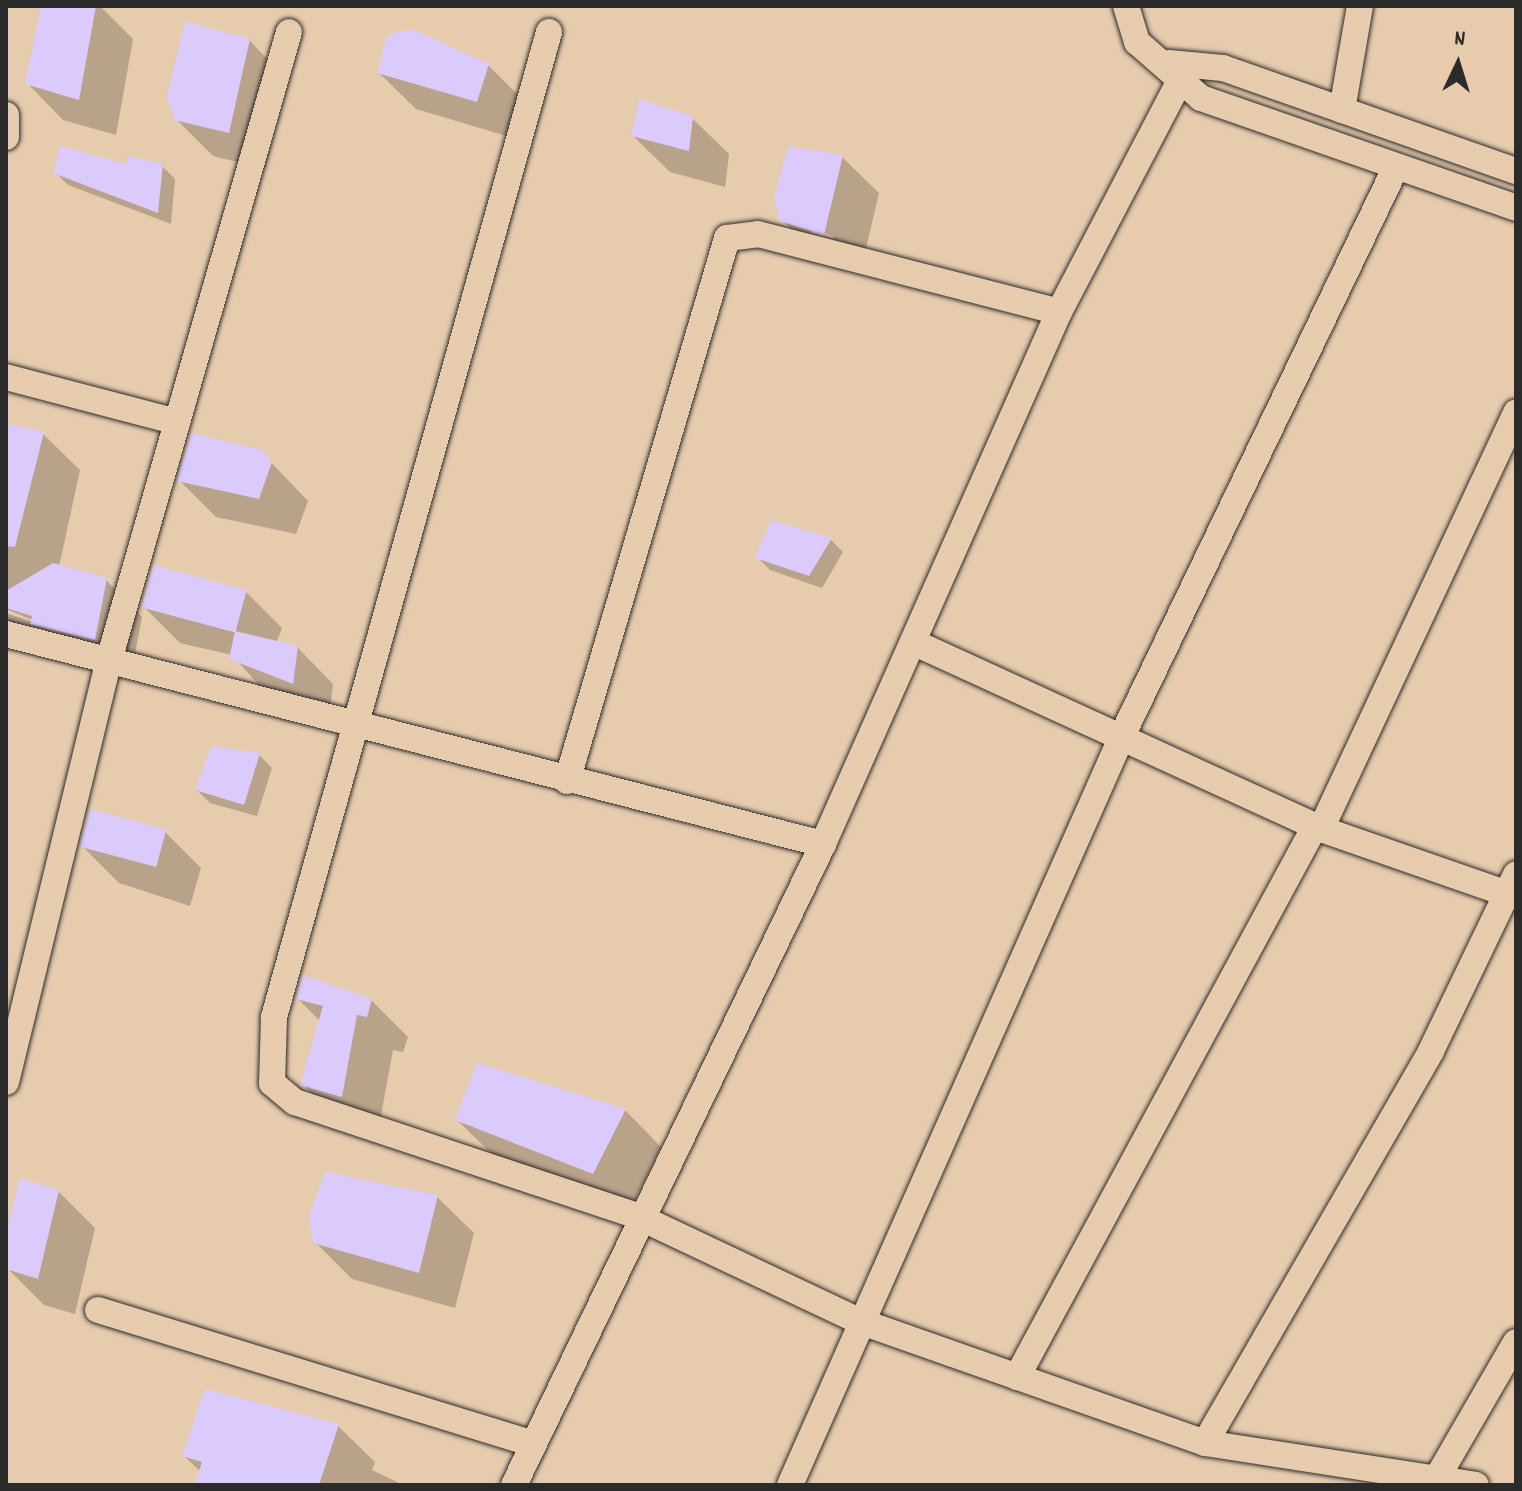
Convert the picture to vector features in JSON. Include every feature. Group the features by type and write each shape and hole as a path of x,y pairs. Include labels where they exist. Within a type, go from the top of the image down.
{"street":[{"path":"1126,6 1137,42 1175,70 1201,98 1516,208"},
{"path":"1342,110 1360,6"},
{"path":"6,1082 12,1030 109,660 289,32"},
{"path":"549,32 274,1017 272,1083 295,1102 637,1216 859,1321 1205,1443 1434,1481 1476,1485"},
{"path":"1175,70 1223,68 1516,171"},
{"path":"514,1485 637,1216 823,844 1059,312 1169,102 1175,70"},
{"path":"6,115 6,137"},
{"path":"790,1485 859,1321 1122,736 1396,167"},
{"path":"567,781 727,238 758,234 1059,312"},
{"path":"6,377 177,422"},
{"path":"1017,1377 1318,828 1516,412"},
{"path":"6,634 567,781 823,844"},
{"path":"913,642 1318,828 1512,888 1431,1051 1205,1443"},
{"path":"98,1310 531,1443"},
{"path":"1434,1481 1516,1342"}],"building":[{"path":"41,6 96,6 79,100 25,84"},
{"path":"185,21 250,39 229,133 174,120 167,96"},
{"path":"412,29 489,64 477,102 377,73 387,35"},
{"path":"639,99 693,116 689,151 631,136"},
{"path":"60,146 127,164 127,156 163,164 158,213 53,173"},
{"path":"788,146 843,155 824,235 780,221 774,198"},
{"path":"6,423 44,432 15,547 6,546"},
{"path":"191,433 262,450 272,462 259,499 177,481"},
{"path":"771,520 832,538 809,576 755,558"},
{"path":"53,563 107,578 95,640 30,624 32,616 6,608 6,591"},
{"path":"153,565 247,590 235,633 142,608"},
{"path":"235,631 298,646 293,684 229,659"},
{"path":"211,746 260,753 244,805 195,790"},
{"path":"90,809 166,829 156,867 80,847"},
{"path":"302,975 372,999 367,1017 357,1015 342,1097 300,1085 323,1006 296,999"},
{"path":"477,1063 626,1109 593,1174 455,1120"},
{"path":"325,1172 438,1195 419,1273 313,1243 309,1216"},
{"path":"20,1178 59,1190 38,1279 6,1269 6,1232"},
{"path":"205,1389 339,1424 319,1485 194,1485 202,1462 182,1456"}]}
